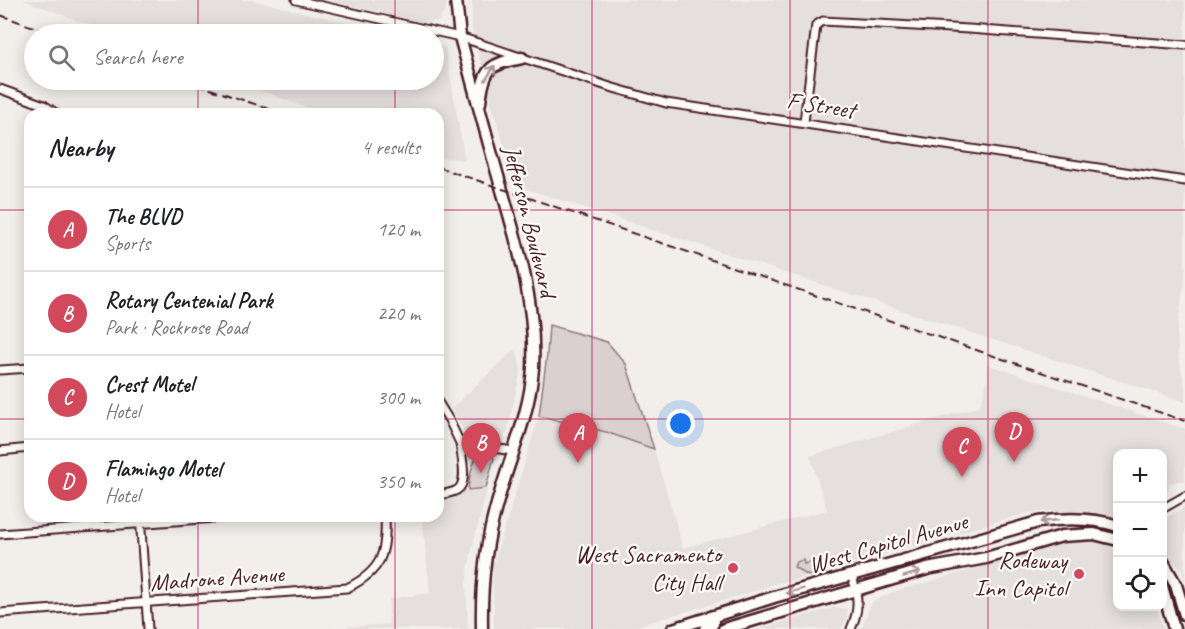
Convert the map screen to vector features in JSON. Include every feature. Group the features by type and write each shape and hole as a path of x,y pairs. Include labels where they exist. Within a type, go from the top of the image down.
{"main road":[{"name":"Jefferson Boulevard","path":"456,0 460,37 521,255 529,291 533,328 533,369 529,395 497,503 484,561 481,592 482,629"},
{"path":"480,109 482,88 489,70 499,62 522,58"},
{"name":"West Capitol Avenue","path":"673,629 1038,522 1075,519 1113,525"},
{"name":"West Capitol Avenue","path":"724,629 927,569 985,558 1062,536 1094,534 1113,539"},
{"path":"1167,569 1176,585 1185,615"},
{"path":"1167,604 1174,629"},
{"path":"705,629 713,624 713,616"}],"street":[{"name":"F Street","path":"296,0 402,24"},
{"path":"804,122 816,25 823,21 1185,45"},
{"name":"F Street","path":"444,33 666,103 1185,181"},
{"path":"0,89 49,108"},
{"path":"0,370 24,368"},
{"path":"444,412 460,443 463,482 460,488 444,494"},
{"path":"460,443 513,451"},
{"path":"0,451 24,449"},
{"path":"1167,506 1185,496"},
{"path":"0,534 121,522"},
{"path":"141,522 148,629"},
{"name":"Madrone Avenue","path":"0,613 347,588 368,576 384,555 385,522"},
{"path":"851,629 858,609 852,576"}],"shaded area":[{"path":"23,0 252,0 352,24 87,24"},
{"path":"327,0 446,0 446,10 438,21 422,22"},
{"path":"472,0 1185,0 1185,277 1177,331 1185,402 517,186 494,113 472,29"},
{"path":"445,47 465,160 444,158 444,108 307,108 259,90 444,90"},
{"path":"549,325 607,342 626,364 654,449 606,432 539,416"},
{"path":"516,348 521,370 507,432 501,440 463,430 452,408"},
{"path":"986,364 1185,429 1185,480 1168,483 1169,490 1167,491 1167,449 1113,449 1113,518 1100,514 1050,511 1027,513 798,579 776,583 627,629 494,629 493,565 539,416 606,432 654,449 683,548 827,510 810,456 980,406 988,379"},
{"path":"481,453 489,454 494,458 486,488 468,490 473,465"},
{"path":"487,490 471,552 466,584 468,629 318,629 389,624 389,599 430,593 423,522 444,522 444,499 466,491"},
{"path":"1185,507 1185,583 1182,571 1167,554 1167,518"},
{"path":"1089,540 1106,544 1113,549 1113,611 1158,611 1163,629 861,629 872,602 893,592 1062,544"},
{"path":"803,560 804,564 816,561 819,573 808,576 794,567 796,562"},
{"path":"836,607 847,609 847,619 841,629 757,629"}],"railway":[{"path":"0,15 25,24"},
{"path":"213,90 266,108"},
{"path":"444,169 1185,421"},
{"path":"1185,339 1185,344"}],"place":[{"name":"Flamingo Motel","path":"1014,462"},
{"name":"The BLVD","path":"578,463"},
{"name":"Rotary Centenial Park","path":"481,473"},
{"name":"Crest Motel","path":"962,477"},
{"name":"West Sacramento City Hall","path":"733,568"},
{"name":"Rodeway Inn Capitol","path":"1079,574"}]}
